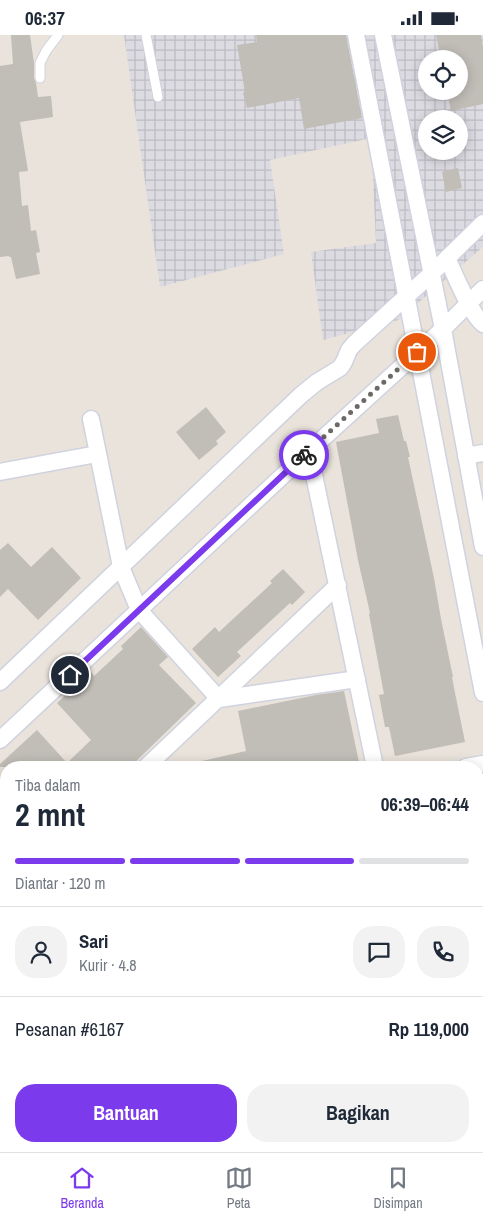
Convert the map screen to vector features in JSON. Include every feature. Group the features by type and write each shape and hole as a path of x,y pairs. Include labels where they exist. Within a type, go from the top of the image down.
{"street":[{"path":"356,35 483,693"},
{"path":"383,35 443,329 483,547"},
{"path":"0,682 301,395 317,382 340,368 354,344 406,298 483,223"},
{"path":"447,259 469,304 483,324"},
{"path":"0,740 309,451 443,329 483,289"},
{"path":"91,419 121,567 139,610 218,699"},
{"path":"309,451 374,761"},
{"path":"0,472 97,453"},
{"path":"466,456 483,453"},
{"path":"152,761 338,585"},
{"path":"218,699 357,679"}],"lane":[{"path":"40,78 40,63 58,35"},
{"path":"146,35 158,97"}],"shaded area":[{"path":"124,35 483,35 483,247 398,320 323,340 311,252 376,243 371,138 270,160 284,254 160,287"}],"building":[{"path":"11,35 30,35 34,78 38,97 51,96 53,117 20,122 28,171 19,172 22,206 28,205 31,231 36,230 40,252 36,253 40,274 16,279 11,257 0,257 0,66 13,64"},
{"path":"256,35 346,35 362,118 304,129 299,98 247,108 243,93 245,92 237,45 257,42"},
{"path":"436,35 481,35 483,47 483,104 451,110 449,100 468,100 468,50 439,50"},
{"path":"458,168 462,188 446,192 442,172"},
{"path":"206,407 226,432 216,441 218,444 199,460 176,432"},
{"path":"398,415 410,457 408,457 434,578 465,742 395,756 389,727 385,727 379,695 384,694 336,442 379,433 376,419"},
{"path":"8,543 31,567 52,547 81,578 38,620 8,589 0,597 0,550"},
{"path":"283,569 305,592 292,605 290,603 237,652 241,656 218,677 192,649 215,627 219,632 272,583 270,581"},
{"path":"141,627 168,657 159,665 196,703 136,761 69,761 91,740 57,703 91,672 94,676 123,649 121,646"},
{"path":"344,691 359,761 202,761 246,751 238,711"},
{"path":"37,730 65,761 3,761"}],"way so far":[{"path":"304,455 417,352"}],"route":[{"path":"70,675 304,455"}]}
